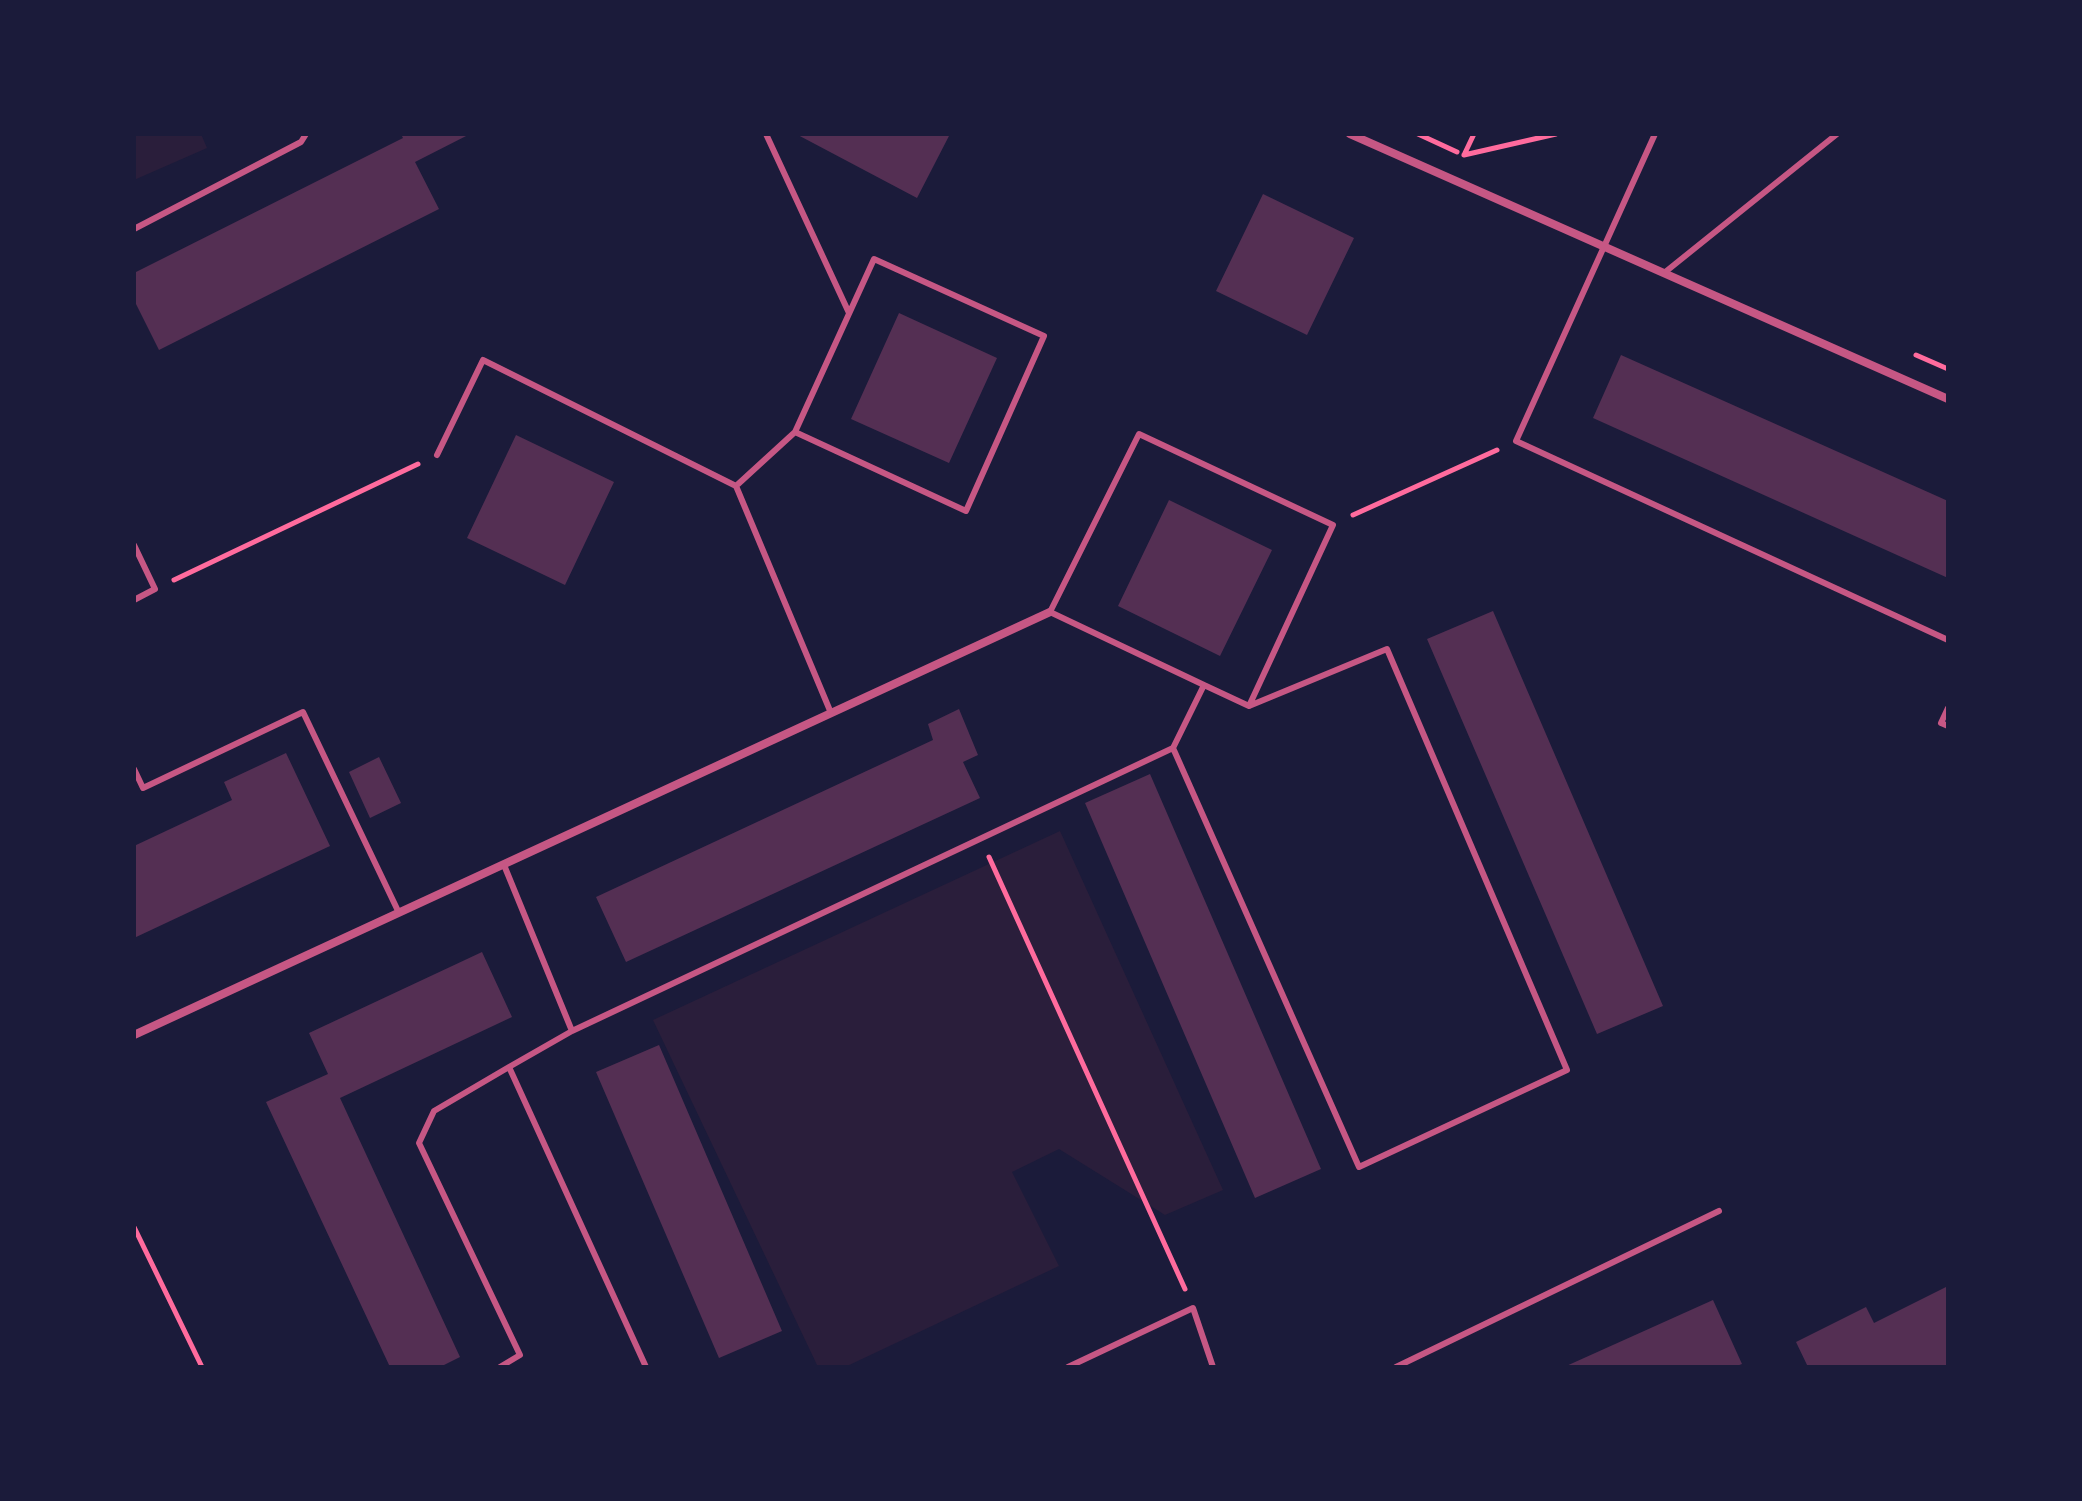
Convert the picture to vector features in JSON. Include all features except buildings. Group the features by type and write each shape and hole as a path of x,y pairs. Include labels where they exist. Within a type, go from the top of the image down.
{"street":[{"path":"1350,134 1948,399"},
{"path":"134,1035 1050,612"}],"lane":[{"path":"134,229 301,142 306,134"},
{"path":"766,134 849,313"},
{"path":"1655,134 1516,441 1948,640"},
{"path":"1664,273 1837,134"},
{"path":"736,486 795,432 874,259 1044,336 966,511 795,432"},
{"path":"437,455 483,360 736,486 831,713"},
{"path":"1173,748 1359,1167 1567,1070 1387,649 1249,706 1050,612 1139,434 1333,525 1249,706"},
{"path":"134,545 155,589 134,600"},
{"path":"500,1367 520,1355 419,1143 434,1111 572,1031 1173,748 1204,685"},
{"path":"1948,708 1941,723 1948,726"},
{"path":"134,769 143,788 303,712 399,913"},
{"path":"504,865 572,1031"},
{"path":"509,1067 646,1367"},
{"path":"1396,1367 1719,1211"},
{"path":"1068,1367 1193,1308 1213,1367"}],"path":[{"path":"1464,155 1556,134"},
{"path":"1333,525 1516,441"},
{"path":"155,589 437,455"},
{"path":"981,839 1193,1308"},
{"path":"134,1227 202,1367"}],"shaded area":[{"path":"134,134 201,134 207,148 134,180"},
{"path":"1060,831 1223,1190 1165,1215 1059,1149 1012,1172 1059,1266 845,1367 818,1367 653,1020"}]}
